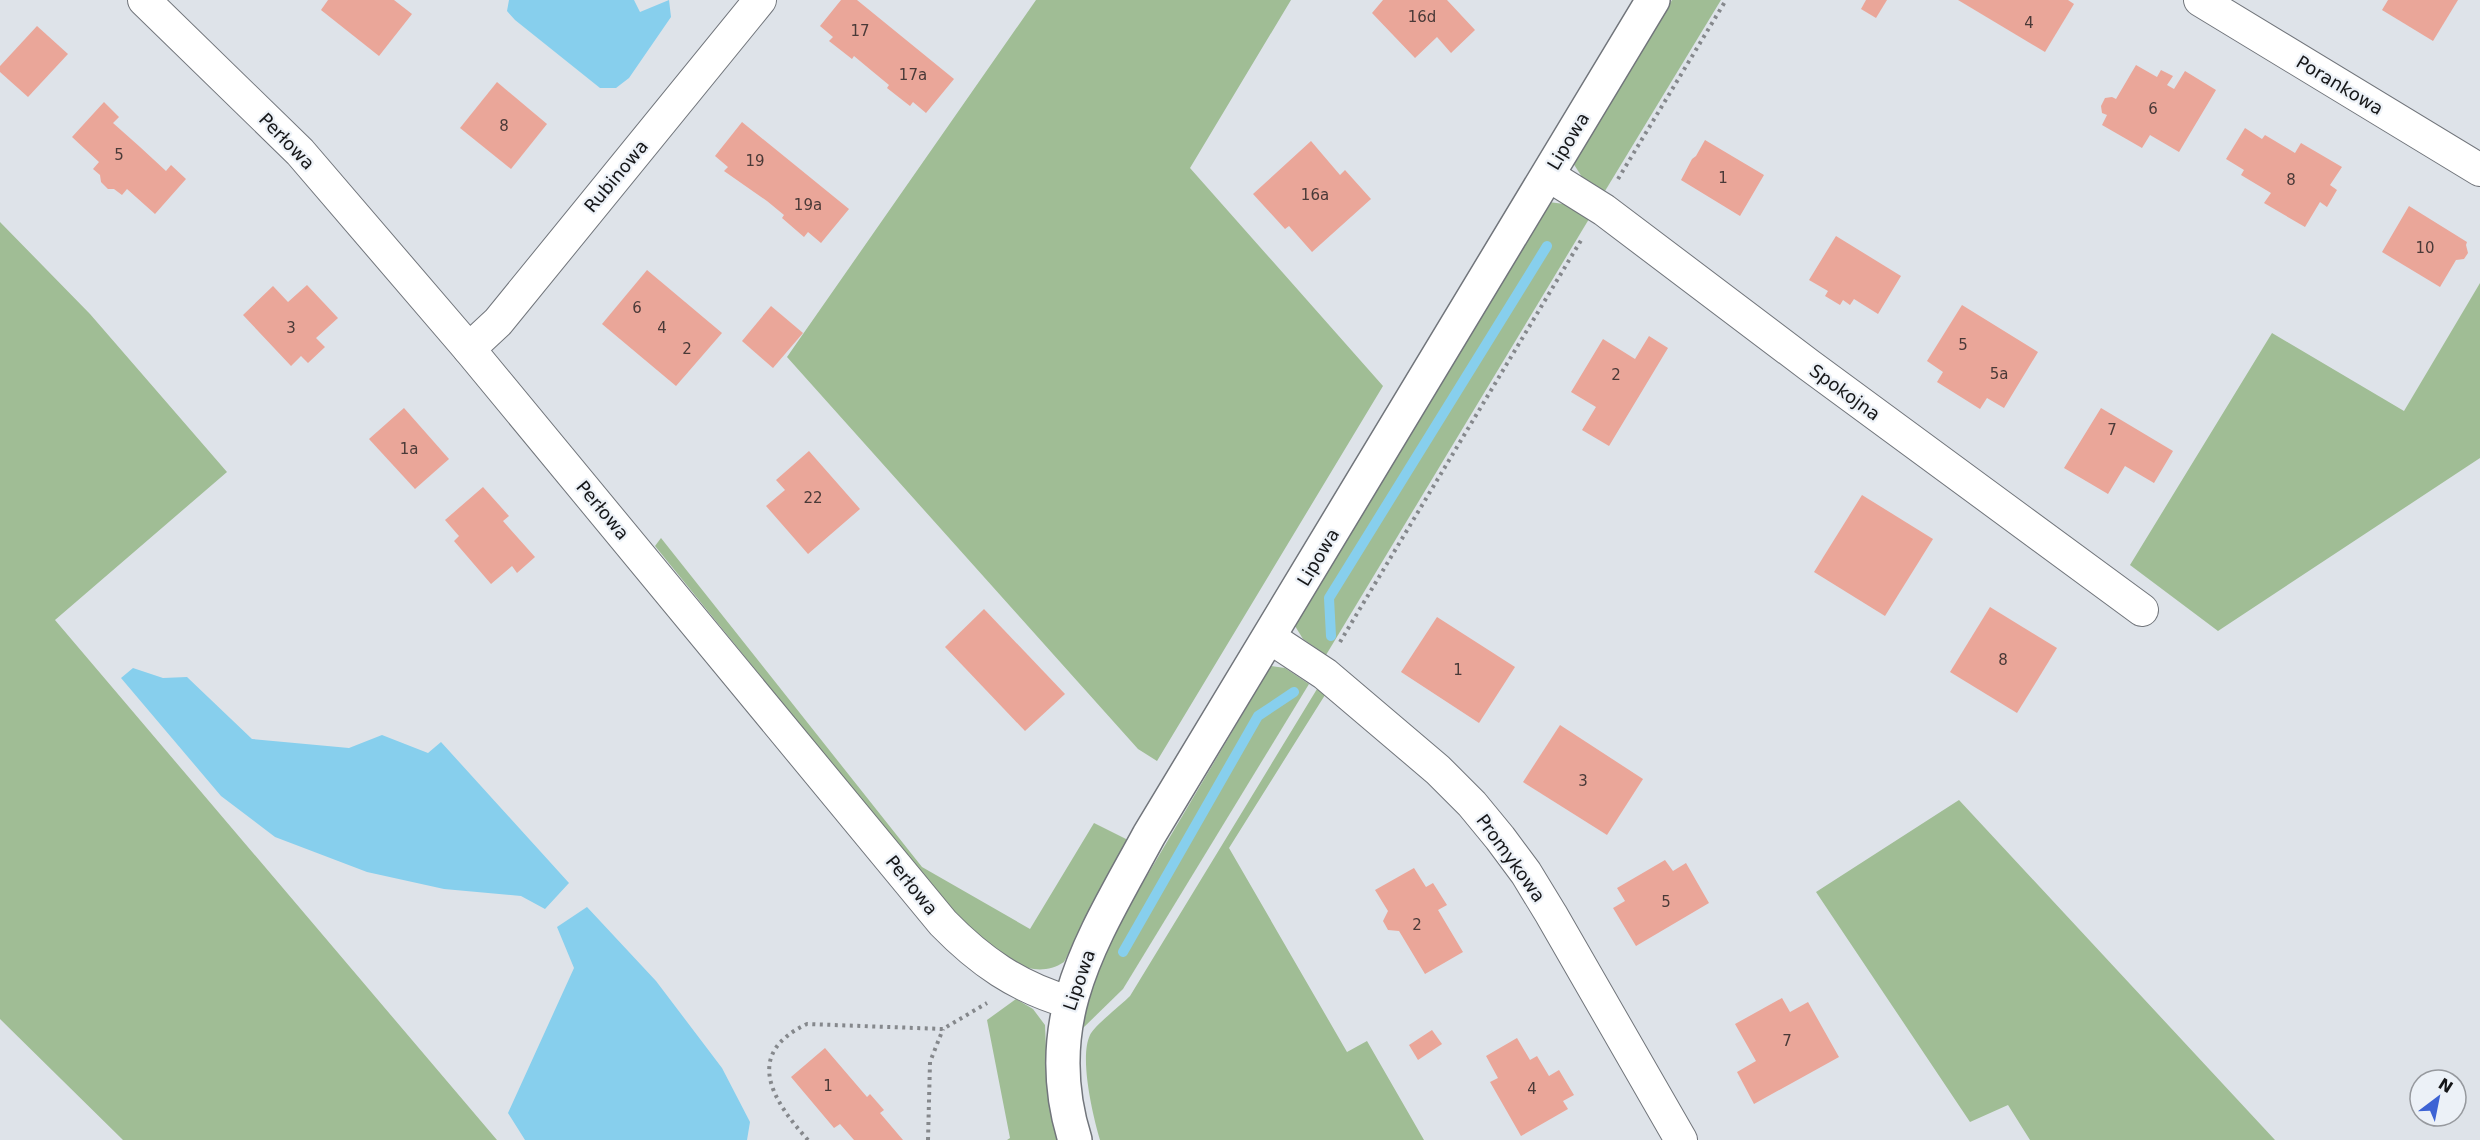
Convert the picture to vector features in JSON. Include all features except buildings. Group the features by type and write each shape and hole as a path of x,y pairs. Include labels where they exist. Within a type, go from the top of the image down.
{"street":[{"name":"Perłowa","path":"144,0 300,152 469,349 942,922 965,946 988,965 1008,977 1069,1002"},
{"name":"Rubinowa","path":"469,349 498,322 760,0"},
{"name":"Lipowa","path":"1075,1140 1062,1074 1061,1053 1069,1002 1092,942 1149,835 1653,0"},
{"name":"Porankowa","path":"2200,0 2480,171"},
{"name":"Spokojna","path":"1548,175 1604,210 1809,365 2142,610"},
{"name":"Promykowa","path":"1269,638 1325,674 1438,770 1472,804 1500,838 1526,873 1551,914 1680,1140"}],"path":[{"path":"1615,184 1726,0"},
{"path":"1336,647 1586,232"},
{"path":"808,1140 786,1115 770,1084 770,1068 781,1040 807,1024 943,1029 989,1001 1008,977"},
{"path":"928,1140 930,1062 943,1029"}],"green space":[{"path":"1036,0 1291,0 1190,168 1383,386 1157,761 1138,749 787,357"},
{"path":"1672,0 1721,0 1605,191 1582,177 1573,163"},
{"path":"1549,202 1564,204 1589,219 1326,655 1303,639 1295,626"},
{"path":"0,222 90,314 227,472 55,620 497,1140 123,1140 0,1019"},
{"path":"2480,283 2480,458 2218,631 2130,565 2272,333 2404,411"},
{"path":"661,538 922,867 1030,929 1094,823 1128,840 1064,962 1049,969 1033,969 1018,964 989,945 952,912 655,546"},
{"path":"1271,666 1285,668 1309,684 1123,989 1080,1031 1096,976 1119,923"},
{"path":"1317,689 1325,695 1229,848 1347,1052 1367,1041 1424,1140 1100,1140 1086,1072 1087,1045 1090,1035 1130,996"},
{"path":"1959,800 2275,1140 2030,1140 2008,1105 1970,1122 1816,892"},
{"path":"1016,999 1033,1009 1045,1025 1047,1074 1059,1140 1007,1140 1010,1138 987,1020"}],"water":[{"path":"509,0 634,0 640,12 669,0 671,17 629,78 616,88 600,88 515,20 507,11"},
{"path":"133,668 163,678 187,677 252,739 349,748 382,735 428,753 441,742 569,883 545,909 521,896 444,889 367,872 275,837 221,796 121,678"},
{"path":"587,907 656,981 722,1068 750,1122 747,1140 525,1140 508,1113 574,968 557,927"}],"waterway":[{"path":"1331,636 1329,598 1547,246"},
{"path":"1123,952 1258,716 1294,692"}]}
